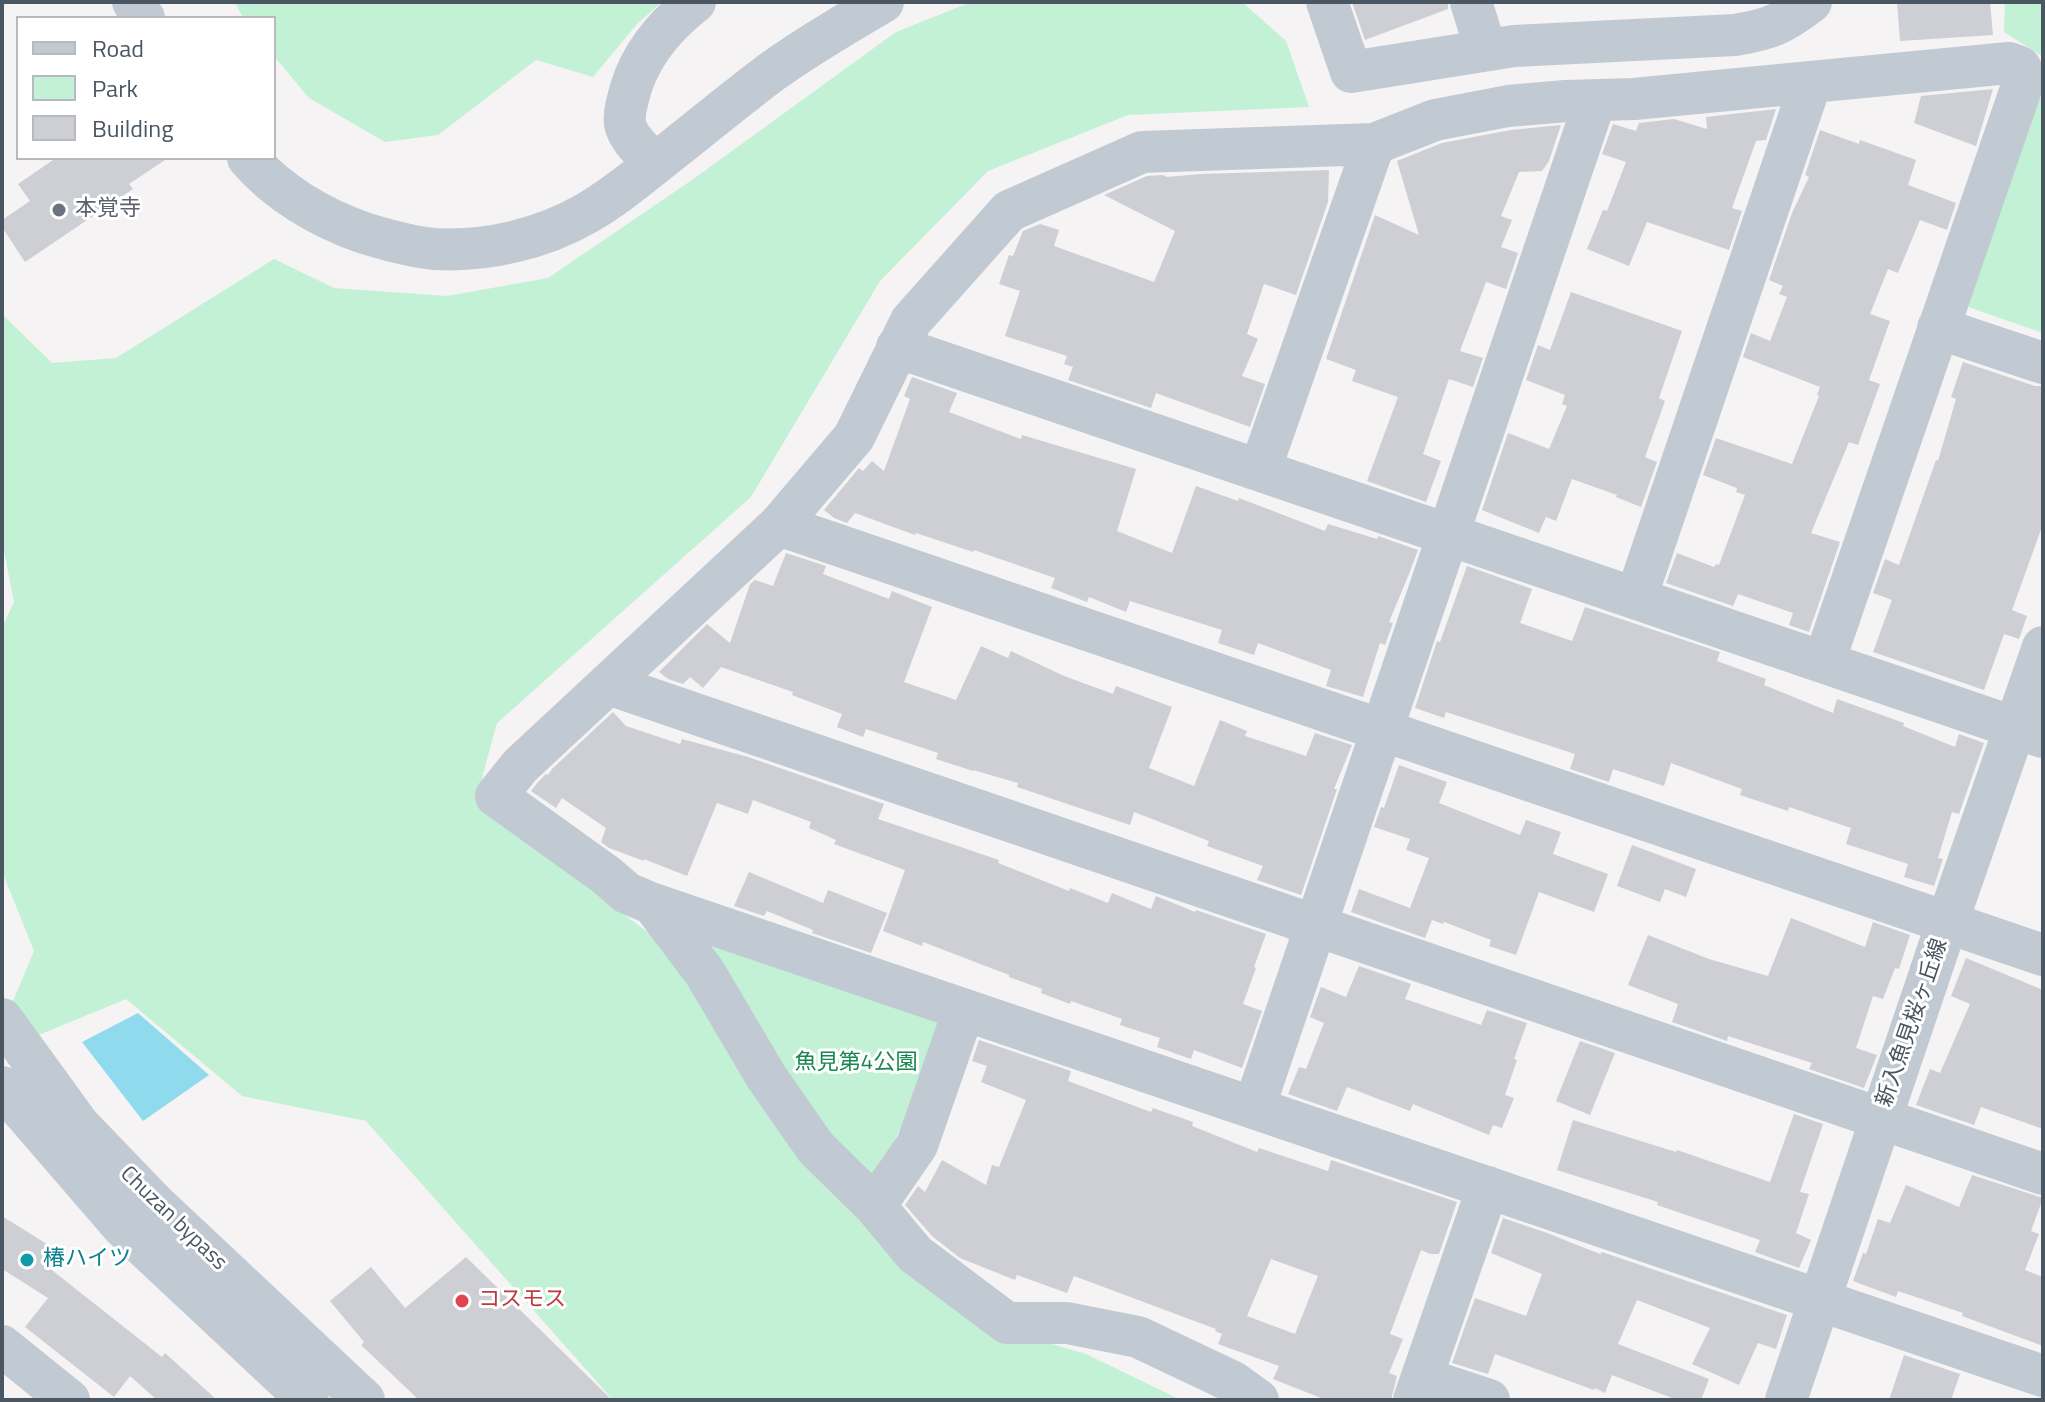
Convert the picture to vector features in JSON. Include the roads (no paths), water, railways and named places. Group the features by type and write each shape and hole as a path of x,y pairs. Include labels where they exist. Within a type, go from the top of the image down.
{"street":[{"path":"655,164 630,136 625,125 630,88 645,54 672,20 695,2"},
{"path":"250,160 296,200 349,228 383,239 437,249 504,244 530,238 584,215 618,193 772,72 883,2"},
{"path":"1327,2 1351,72 1514,46 1735,35 1763,30 1788,20 1811,2"},
{"path":"1471,2 1486,50"},
{"path":"1824,662 2025,77 2020,67 2009,63 1595,101 1508,106 1435,120 1374,144 1142,152 1009,211 911,321 854,437 779,525 520,766 496,796 627,893 653,904 2043,1376"},
{"path":"1636,598 1811,82"},
{"path":"1254,1108 1595,101"},
{"path":"1260,470 1374,144"},
{"path":"1938,328 2043,363"},
{"path":"897,347 2029,732"},
{"path":"779,525 2043,955"},
{"name":"新入魚見桜ヶ丘線","path":"1786,1400 1947,923 2029,732 2043,647"},
{"path":"608,684 2043,1174"},
{"path":"653,904 705,973 767,1078 816,1148 875,1206 915,1254 1007,1323 1067,1323 1138,1337 1233,1382 1258,1400"},
{"path":"875,1206 917,1145 964,1010"},
{"name":"Chuzan bypass","path":"2,1019 79,1125 154,1203 364,1400"},
{"name":"Chuzan bypass","path":"2,1087 123,1227 308,1400"},
{"path":"1488,1187 1418,1389 1489,1400"},
{"path":"2,1346 69,1400"}],"water":[{"path":"138,1013 209,1075 143,1121 82,1042"}],"place":[{"name":"本覚寺","path":"59,210"},
{"name":"椿ハイツ","path":"27,1260"},
{"name":"コスモス","path":"462,1301"}],"park label":[{"name":"魚見第4公園","path":"856,1064"}]}
